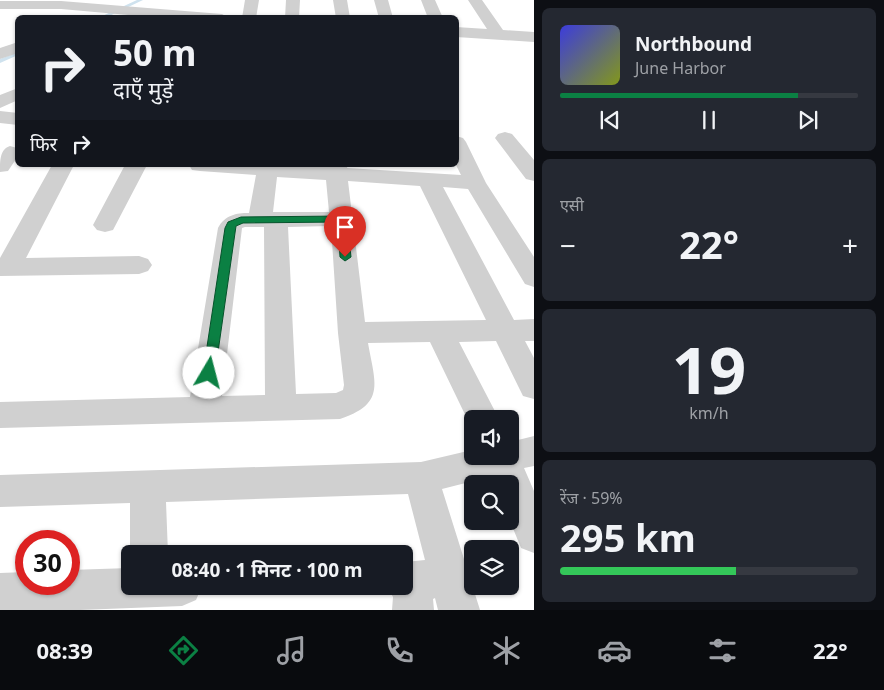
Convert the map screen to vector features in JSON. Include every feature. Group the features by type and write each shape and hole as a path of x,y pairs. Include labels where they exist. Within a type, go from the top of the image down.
{"street":[{"path":"202,0 207,15"},
{"path":"250,15 252,0"},
{"path":"292,15 293,0"},
{"path":"340,0 342,15"},
{"path":"382,0 385,15"},
{"path":"428,0 435,15"},
{"path":"475,0 498,35"},
{"path":"0,5 71,3 117,7 164,15"},
{"path":"94,15 117,7"},
{"path":"459,32 534,37"},
{"path":"0,54 15,40"},
{"path":"0,102 15,94"},
{"path":"0,117 15,119"},
{"path":"505,138 534,174"},
{"path":"459,148 475,183 534,278"},
{"path":"4,267 62,167"},
{"path":"105,225 135,167"},
{"path":"245,167 411,174 475,183"},
{"path":"267,168 268,219 281,407"},
{"path":"0,415 340,406 355,398 360,385 352,333 336,170"},
{"path":"411,174 505,332 534,387"},
{"path":"204,409 230,228 236,221 342,219"},
{"path":"4,267 140,265"},
{"path":"352,333 505,332 534,330"},
{"path":"440,333 478,410"},
{"path":"0,491 421,478 475,465"},
{"path":"515,465 534,535"},
{"path":"421,478 428,592"},
{"path":"148,486 149,545"},
{"path":"0,592 121,588"}],"waterway":[{"path":"107,15 141,0"},
{"path":"0,61 15,54"}],"route":[{"path":"209,373 232,224 241,220 342,219 345,257"}]}
